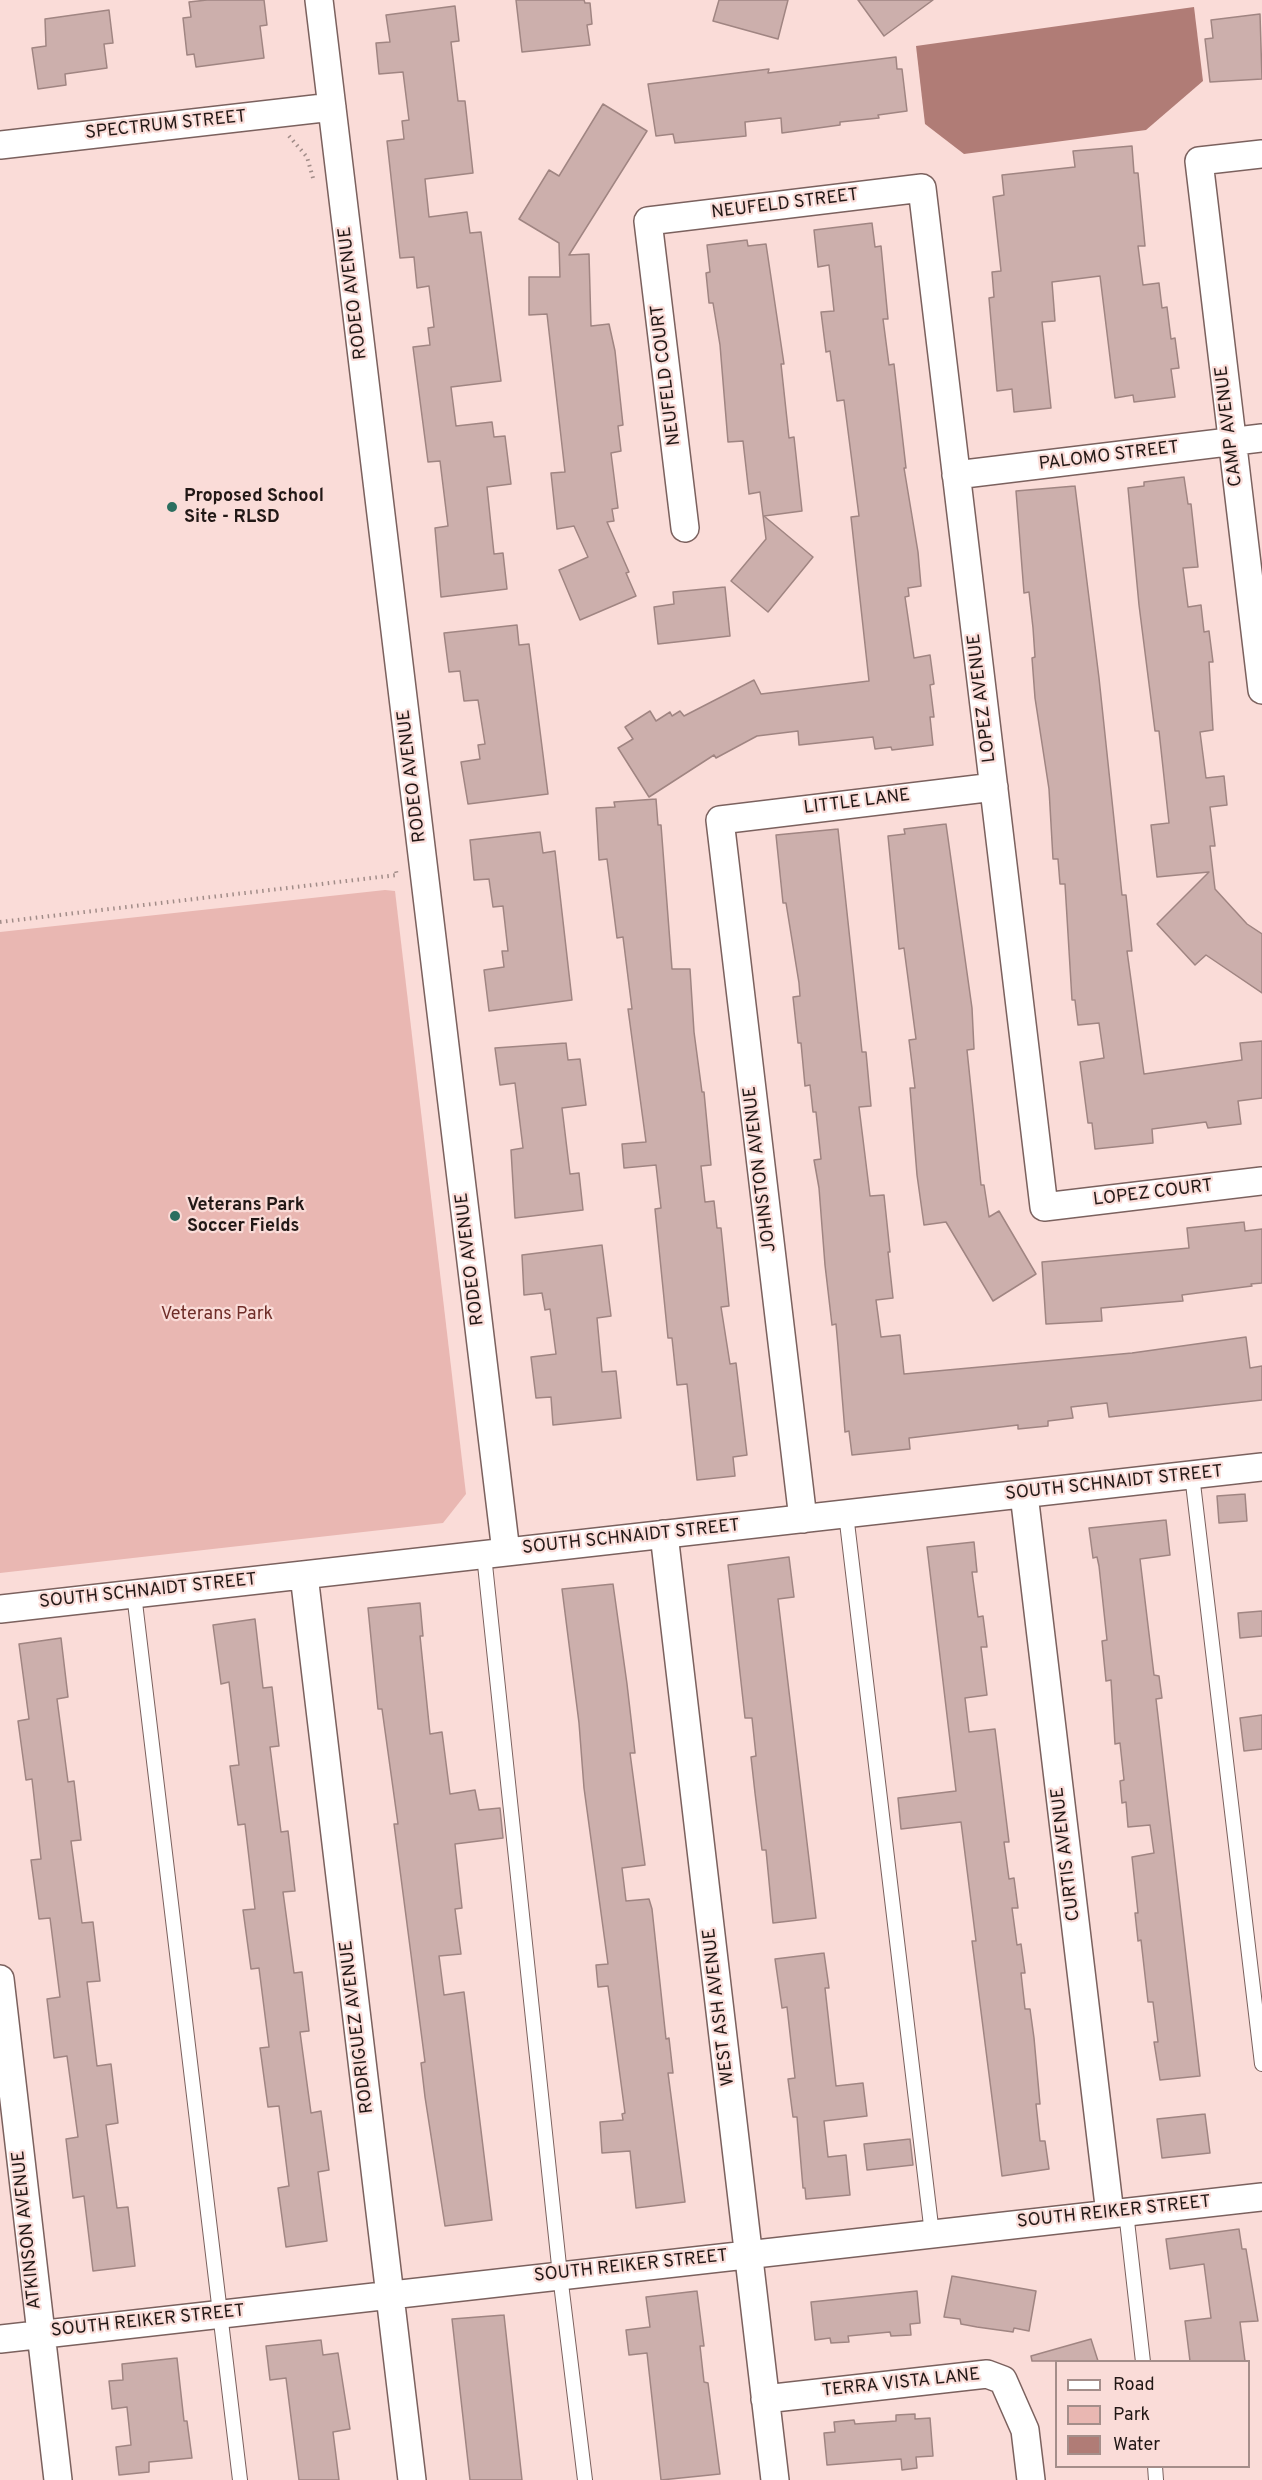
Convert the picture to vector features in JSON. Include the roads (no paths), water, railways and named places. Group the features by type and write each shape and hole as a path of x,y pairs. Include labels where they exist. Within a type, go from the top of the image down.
{"street":[{"name":"RODEO AVENUE","path":"319,0 495,1553"},
{"name":"SPECTRUM STREET","path":"0,145 332,107"},
{"name":"CAMP AVENUE","path":"1262,154 1199,162 1262,690"},
{"name":"NEUFELD STREET","path":"648,221 922,188"},
{"name":"LOPEZ AVENUE","path":"922,188 1044,1207"},
{"name":"NEUFELD COURT","path":"648,221 685,528"},
{"name":"PALOMO STREET","path":"956,475 1262,438"},
{"name":"LITTLE LANE","path":"720,820 994,787"},
{"name":"JOHNSTON AVENUE","path":"720,820 803,1519"},
{"name":"LOPEZ COURT","path":"1044,1207 1262,1181"},
{"name":"SOUTH SCHNAIDT STREET","path":"0,1609 1262,1467"},
{"name":"CURTIS AVENUE","path":"1024,1494 1118,2213"},
{"name":"WEST ASH AVENUE","path":"664,1534 775,2480"},
{"name":"RODRIGUEZ AVENUE","path":"304,1575 412,2480"},
{"name":"ATKINSON AVENUE","path":"0,1979 58,2480"},
{"name":"SOUTH REIKER STREET","path":"0,2338 1262,2197"},
{"name":"TERRA VISTA LANE","path":"765,2399 987,2374 1003,2380 1025,2430 1031,2480"}],"lane":[{"path":"1192,1475 1262,2064"},
{"path":"846,1514 932,2234"},
{"path":"495,1553 560,2276 585,2480"},
{"path":"134,1594 240,2480"},
{"path":"1118,2213 1143,2360"}],"water":[{"path":"1194,7 1203,81 1146,130 964,154 925,124 916,46"}],"place":[{"name":"Proposed School Site - RLSD","path":"172,507"},
{"name":"Veterans Park Soccer Fields","path":"175,1216"}],"park label":[{"name":"Veterans Park","path":"217,1315"}]}
